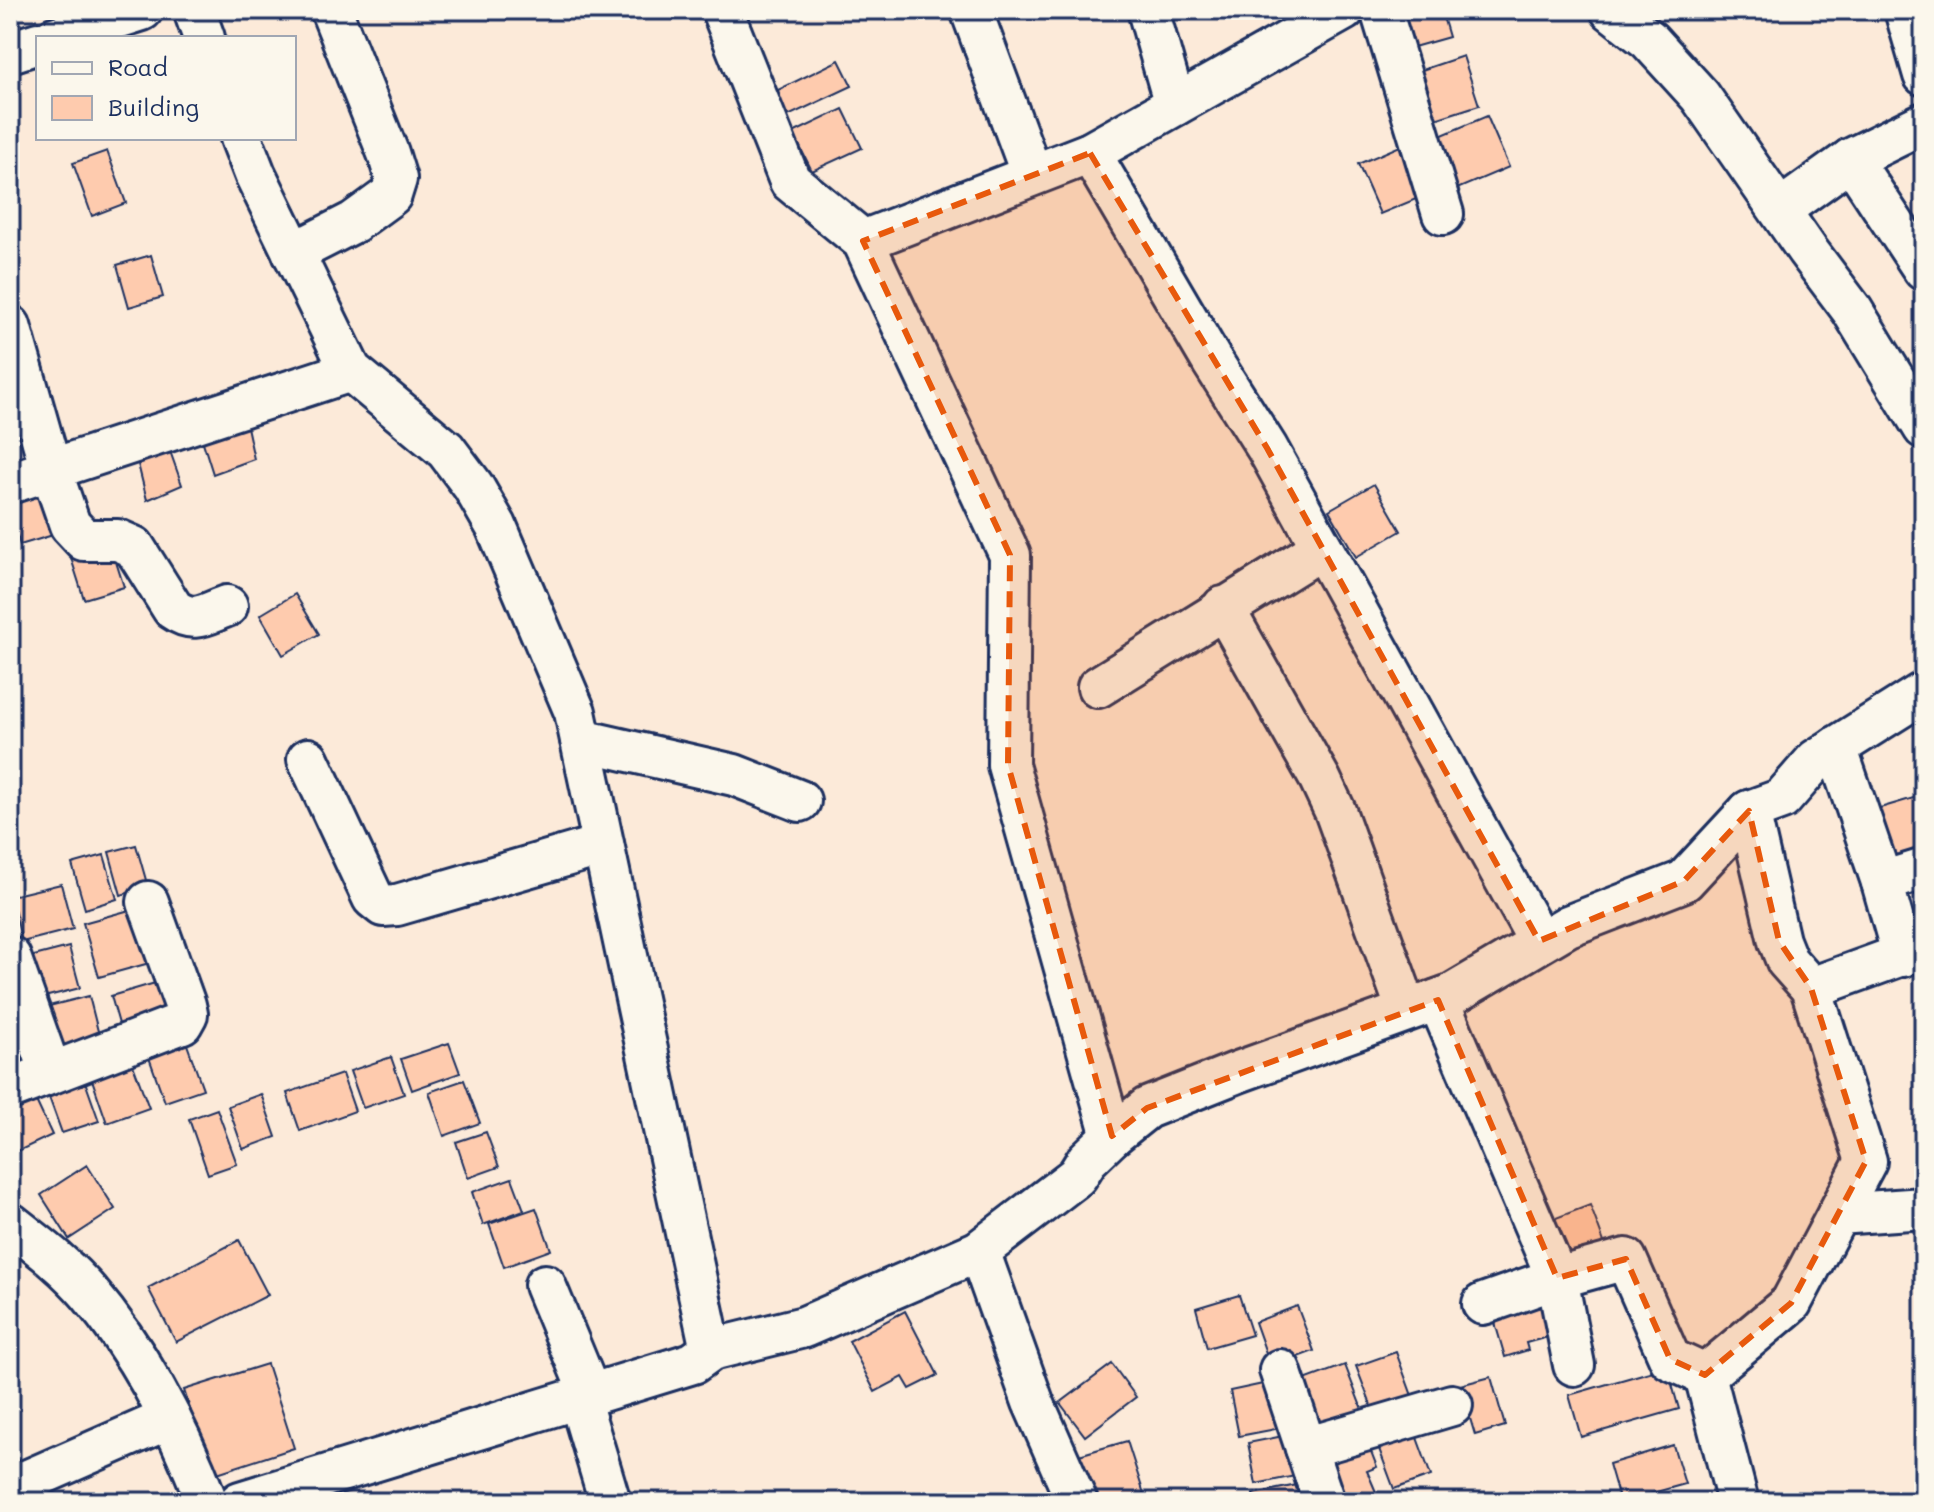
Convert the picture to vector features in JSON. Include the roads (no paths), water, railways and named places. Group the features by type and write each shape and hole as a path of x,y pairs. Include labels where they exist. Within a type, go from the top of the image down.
{"street":[{"path":"60,36 142,10"},
{"path":"194,10 203,36"},
{"path":"293,253 354,222 391,195 396,179 331,10"},
{"path":"722,10 790,181 863,241 1010,555 1008,765 1112,1136"},
{"path":"971,10 1032,175"},
{"path":"1148,10 1175,105"},
{"path":"1381,10 1443,214"},
{"path":"1611,10 1649,40 1700,96 1852,310 1924,428"},
{"path":"1905,10 1924,75"},
{"path":"863,241 1090,153 1333,13"},
{"path":"10,52 36,44"},
{"path":"1780,210 1851,159 1924,123"},
{"path":"242,140 255,174 351,371 446,450 473,486 496,526 575,712 711,1350"},
{"path":"1090,153 1212,361 1267,448 1539,941"},
{"path":"1851,159 1924,270"},
{"path":"10,326 70,525 84,540 118,540 134,547 173,609 191,619 227,606"},
{"path":"10,483 351,371"},
{"path":"1098,687 1322,548"},
{"path":"1223,607 1320,779 1422,1005 1557,1278 1574,1365"},
{"path":"240,1502 693,1363 711,1350 804,1327 979,1251 1077,1176 1087,1160 1147,1108 1422,1005 1483,978 1568,926 1684,881 1749,811 1782,799 1816,760 1924,692"},
{"path":"581,740 734,775 800,801"},
{"path":"1811,988 1914,952 1882,882 1836,747"},
{"path":"308,759 373,898 383,906 397,905 603,845"},
{"path":"1705,1375 1791,1303 1866,1161 1811,988 1787,961 1779,941 1749,811"},
{"path":"1882,882 1924,869"},
{"path":"10,1089 182,1023 187,1014 185,1005 148,902"},
{"path":"10,957 51,1073"},
{"path":"1838,1214 1924,1208"},
{"path":"10,1223 49,1254 88,1292 128,1344 170,1418 207,1502"},
{"path":"979,1251 1033,1402 1077,1502"},
{"path":"1483,1304 1557,1278 1626,1259 1670,1359 1705,1375"},
{"path":"545,1285 585,1396 610,1502"},
{"path":"1280,1370 1324,1502"},
{"path":"1705,1375 1738,1502"},
{"path":"1306,1448 1452,1405"},
{"path":"10,1488 170,1418"}]}
